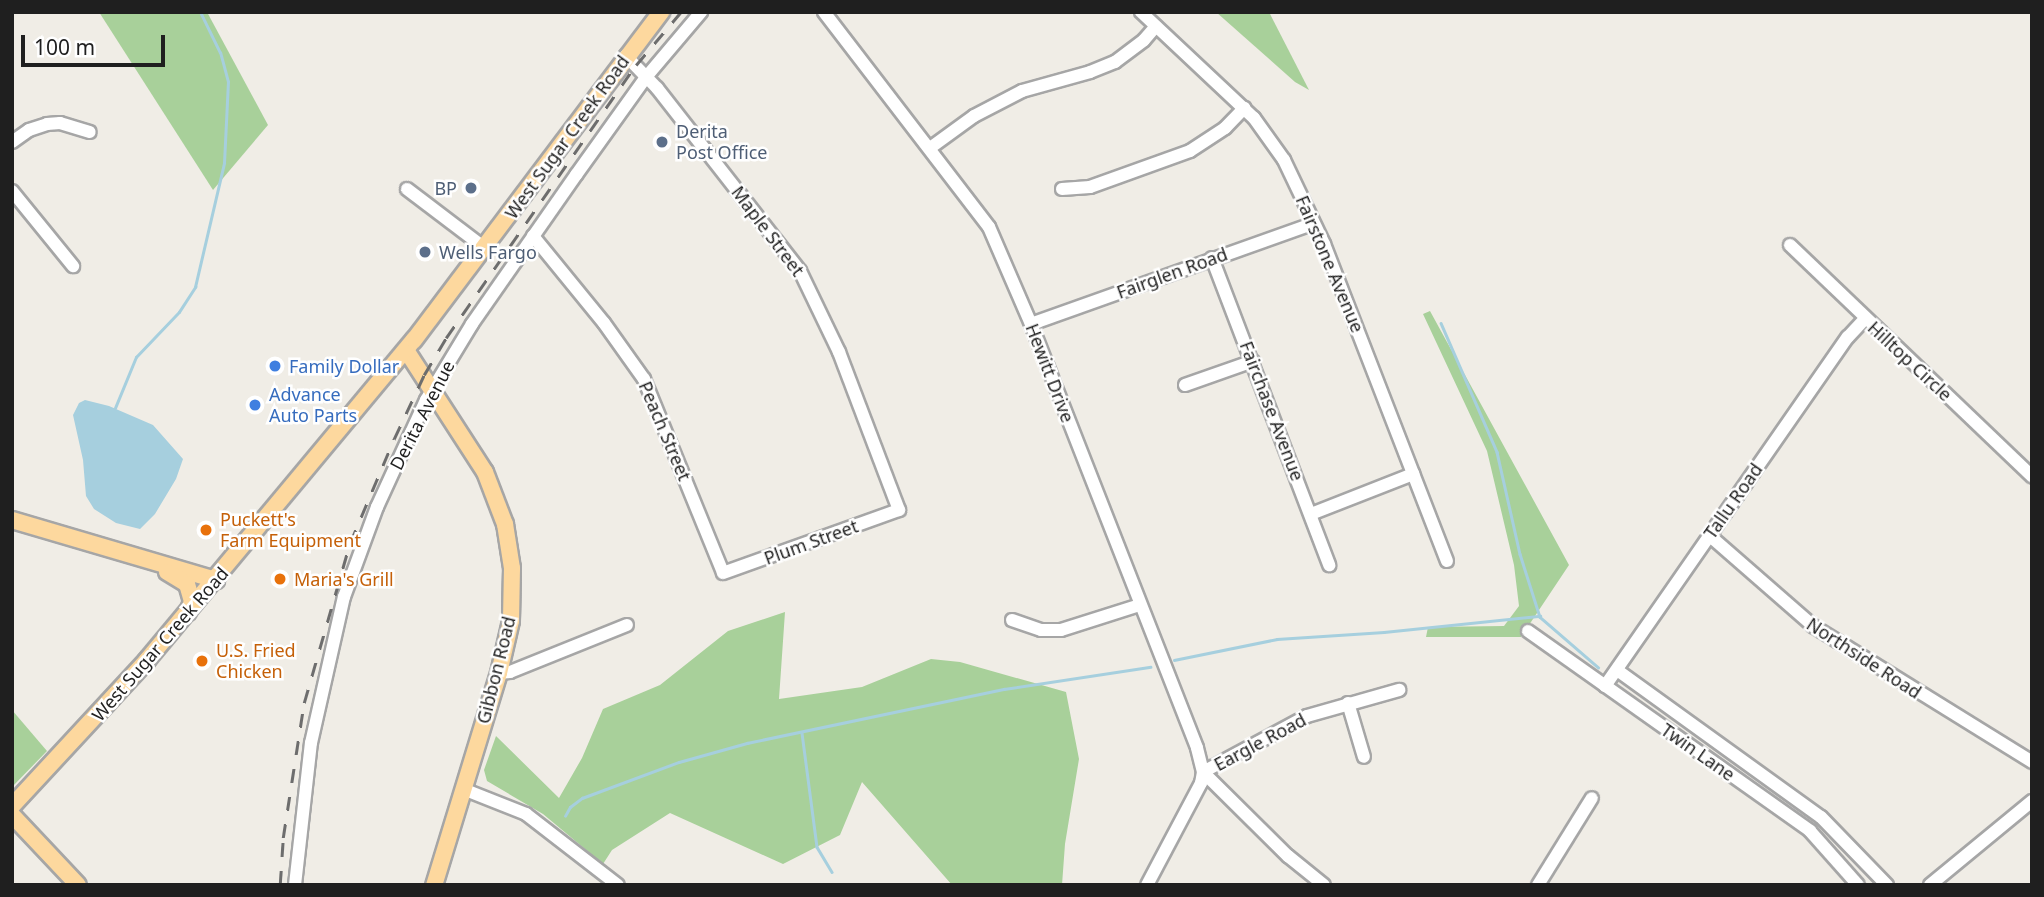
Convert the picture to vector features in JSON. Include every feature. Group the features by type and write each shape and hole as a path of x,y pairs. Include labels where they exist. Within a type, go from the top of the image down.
{"main road":[{"name":"West Sugar Creek Road","path":"12,806 98,716 216,580 406,350 486,249 657,14"},
{"name":"Gibbon Road","path":"406,350 485,472 505,524 513,591 511,621 499,673 434,885"},
{"path":"12,520 216,580"},
{"path":"78,540 85,548 173,573 183,579 191,592 188,612"},
{"path":"12,815 78,885"}],"street":[{"name":"Derita Avenue","path":"295,885 311,743 344,597 377,507 432,387 533,236 647,76 701,12"},
{"name":"Hewitt Drive","path":"824,12 989,226 1031,324 1203,772"},
{"name":"Fairstone Avenue","path":"1141,12 1244,108 1276,145 1314,223 1447,561"},
{"path":"930,148 974,116 1022,91 1090,72 1115,62 1144,40 1156,26"},
{"name":"Maple Street","path":"626,56 647,76 800,271 839,352 899,510"},
{"path":"1062,189 1090,187 1190,150 1215,136 1244,108"},
{"path":"12,142 29,130 47,124 60,123 90,131"},
{"path":"407,190 486,249"},
{"path":"12,191 73,265"},
{"name":"Fairglen Road","path":"1031,324 1314,223"},
{"name":"Peach Street","path":"533,236 604,323 644,379 723,573"},
{"name":"Hilltop Circle","path":"1790,245 2032,476"},
{"name":"Fairchase Avenue","path":"1212,258 1329,565"},
{"name":"Tallu Road","path":"1605,687 1848,337 1865,319"},
{"path":"1185,385 1253,361"},
{"path":"1311,513 1413,474"},
{"name":"Plum Street","path":"723,573 899,510"},
{"name":"Northside Road","path":"1710,536 1813,626 2032,762"},
{"path":"1012,621 1041,630 1061,630 1140,605"},
{"path":"499,673 510,672 627,625"},
{"name":"Twin Lane","path":"1528,631 1810,831 1858,885"},
{"name":"Twin Lane","path":"1617,670 1821,817 1886,885"},
{"name":"Eargle Road","path":"1147,885 1198,790 1203,772 1307,716 1399,690"},
{"path":"1348,703 1364,757"},
{"path":"1203,772 1288,856 1324,885"},
{"path":"463,789 526,814 618,885"},
{"path":"1538,885 1592,798"},
{"path":"1930,885 2032,801"}],"green space":[{"path":"99,12 207,12 268,125 213,190"},
{"path":"1216,12 1269,12 1309,90 1295,82"},
{"path":"1430,311 1569,565 1521,637 1426,637 1428,627 1504,626 1519,606 1514,565 1487,451 1423,314"},
{"path":"785,612 779,699 862,687 931,659 960,662 1066,692 1079,759 1065,844 1062,885 952,885 862,782 840,835 783,864 670,813 612,850 603,864 543,814 487,781 484,770 496,736 559,798 582,758 603,709 660,685 728,631"},
{"path":"12,710 47,751 12,787"}],"water":[{"path":"85,400 109,406 153,425 183,459 176,479 155,514 140,529 116,523 94,509 86,496 83,460 73,415 79,403"}],"waterway":[{"path":"115,408 136,357 179,312 195,287 224,163 228,82 220,53 200,12"},
{"path":"1441,323 1497,452 1520,554 1540,617 1598,667"},
{"path":"1174,660 1277,639 1384,632 1540,616"},
{"path":"565,816 570,807 582,798 679,762 747,743 1004,689 1150,667"},
{"path":"802,733 817,847 832,872"}],"railway":[{"path":"280,885 283,838 304,703 350,543 394,439 424,375 446,338 636,65 681,12"}],"place":[{"name":"Derita Post Office","path":"662,142"},
{"name":"BP","path":"471,188"},
{"name":"Wells Fargo","path":"425,252"},
{"name":"Family Dollar","path":"275,366"},
{"name":"Advance Auto Parts","path":"255,405"},
{"name":"Puckett's Farm Equipment","path":"206,530"},
{"name":"Maria's Grill","path":"280,579"},
{"name":"U.S. Fried Chicken","path":"202,661"}]}
